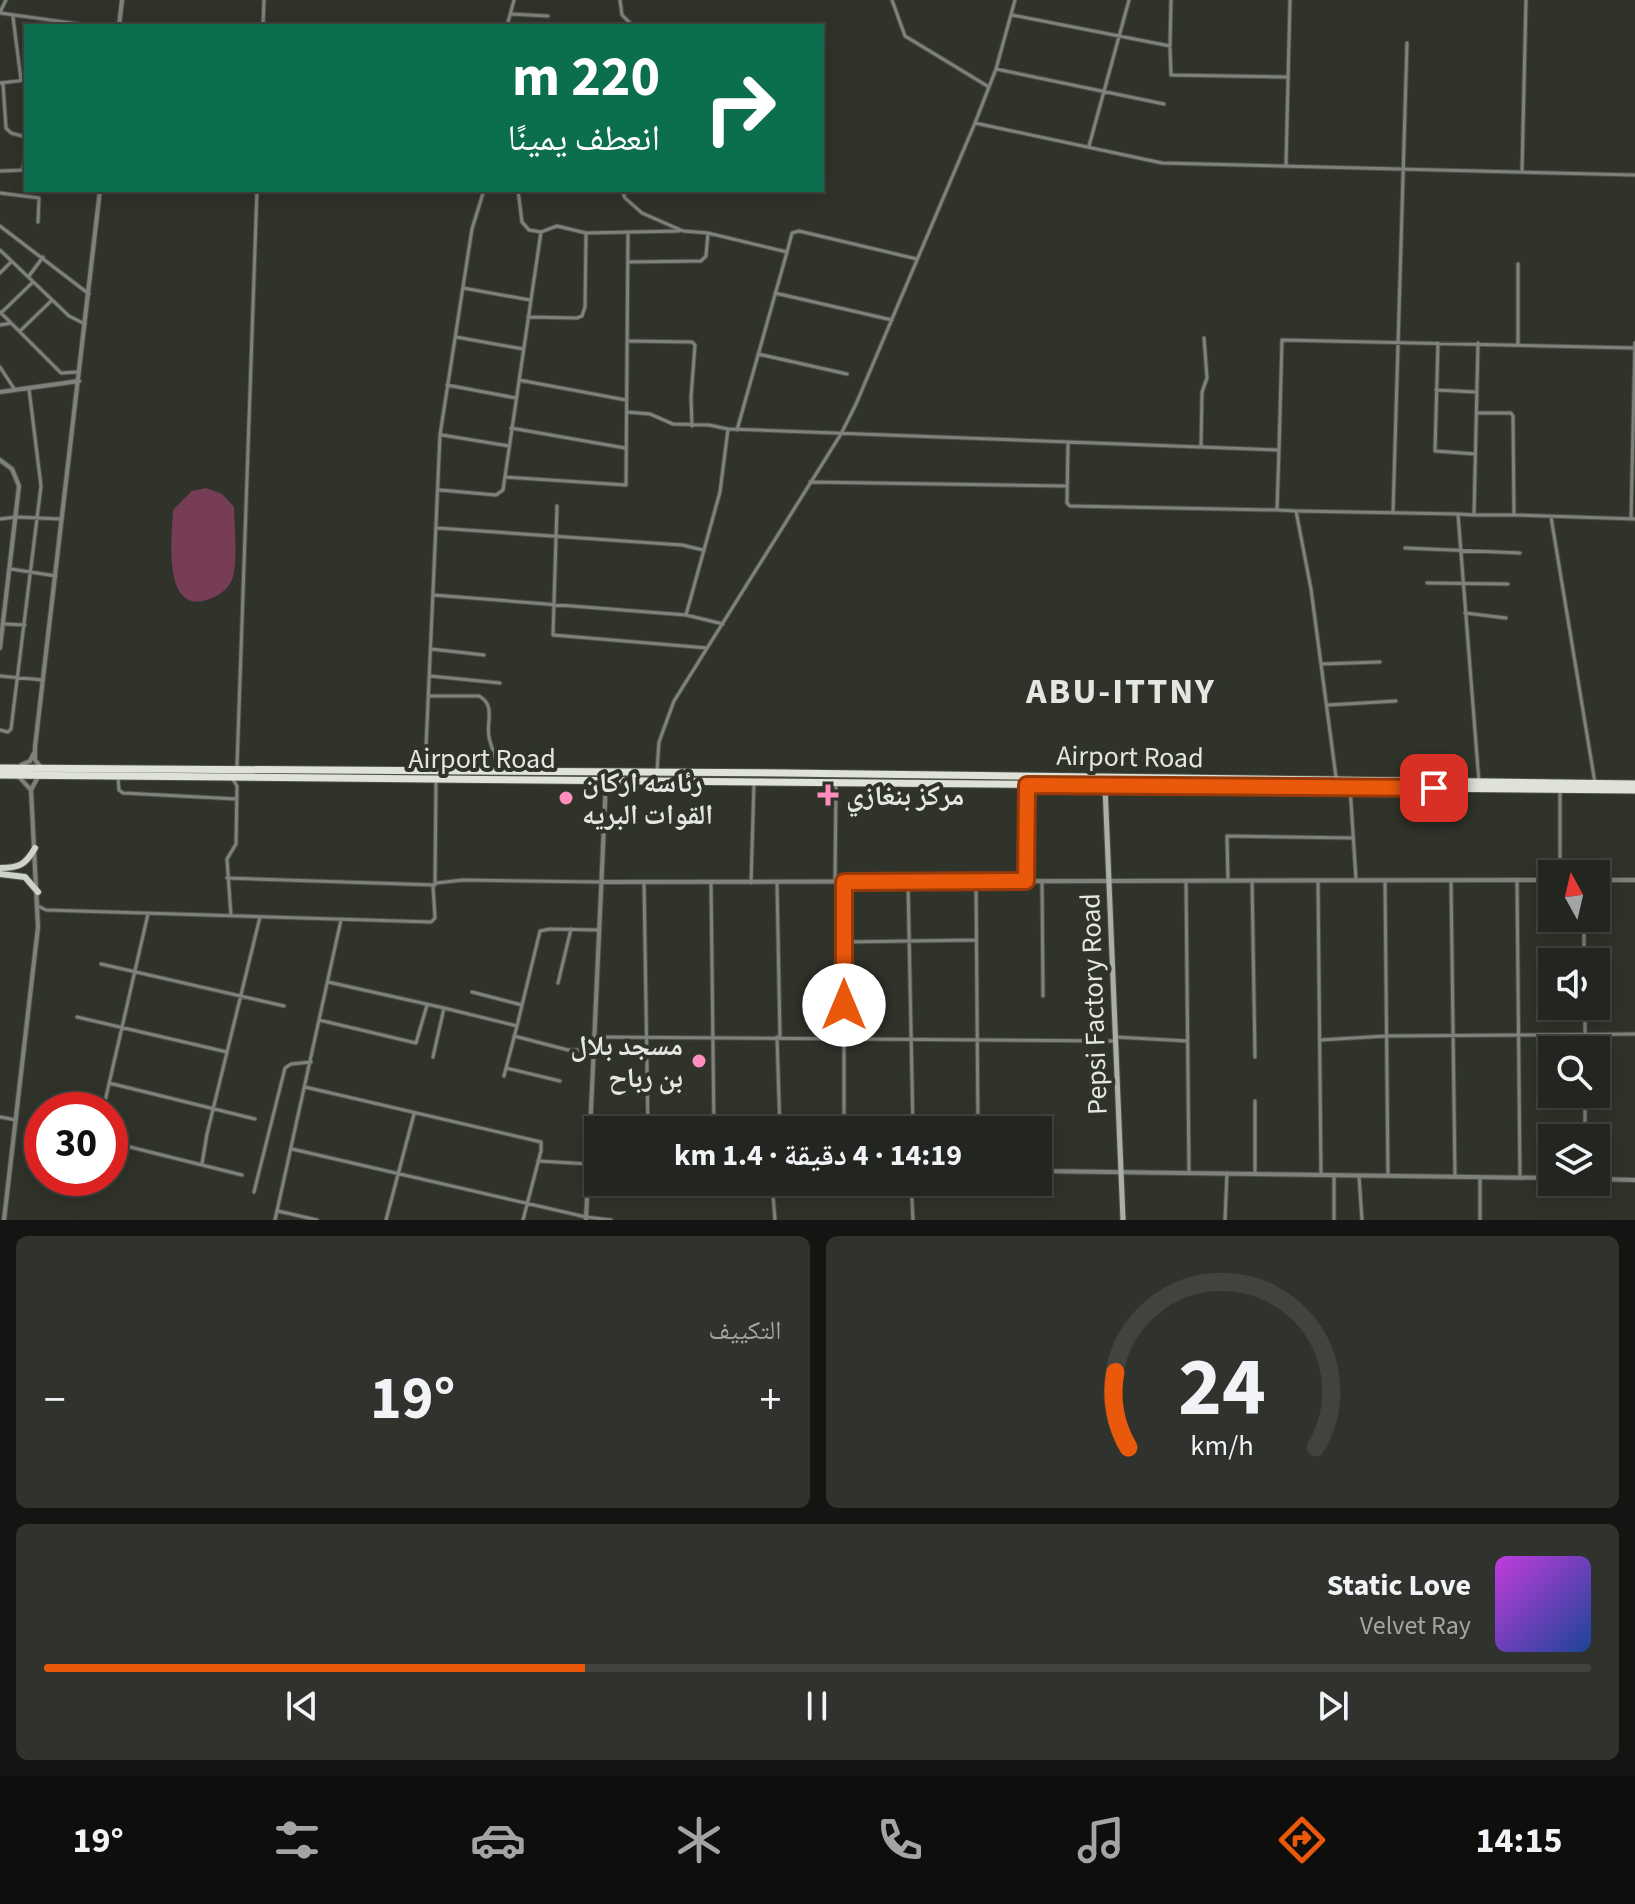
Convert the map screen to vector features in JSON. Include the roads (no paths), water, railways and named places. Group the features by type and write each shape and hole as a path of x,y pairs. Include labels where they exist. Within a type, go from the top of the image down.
{"highway":[{"name":"Airport Road","path":"4,768 657,773 1281,783 1350,787 1635,784"},
{"name":"Airport Road","path":"0,775 1105,786 1336,780 1479,782 1560,789 1635,790"}],"main road":[{"name":"Pepsi Factory Road","path":"1105,786 1123,1220"},
{"path":"0,868 21,866 35,848"},
{"path":"0,874 25,877 38,892"}],"street":[{"path":"6,0 0,13 78,24"},
{"path":"119,24 122,0"},
{"path":"263,24 264,0"},
{"path":"508,24 514,0"},
{"path":"620,0 622,15 631,24"},
{"path":"892,0 905,36 989,87"},
{"path":"657,773 657,752 670,711 841,434 975,123 996,69 1015,0"},
{"path":"1089,146 1129,0"},
{"path":"1171,0 1171,75 1288,77"},
{"path":"1286,166 1290,0"},
{"path":"1522,171 1526,0"},
{"path":"511,14 548,16"},
{"path":"13,15 23,80 1,83 6,128 24,136"},
{"path":"1012,15 1170,46"},
{"path":"42,19 43,24"},
{"path":"1393,513 1407,43"},
{"path":"996,69 1164,104"},
{"path":"975,123 1162,163 1635,175"},
{"path":"0,171 24,169"},
{"path":"46,768 36,762 35,747 100,192"},
{"path":"237,770 257,192"},
{"path":"425,770 440,490 440,435 472,229 483,192"},
{"path":"518,192 525,227 541,232 557,226 586,233 708,233 787,252"},
{"path":"623,192 642,213 683,231"},
{"path":"0,193 39,198 38,222"},
{"path":"0,226 89,294"},
{"path":"737,430 792,233 799,231 918,260"},
{"path":"440,490 499,494 503,490 541,232"},
{"path":"505,477 626,485 628,232"},
{"path":"528,317 582,316 585,307 586,233"},
{"path":"628,262 701,261 706,256 708,233"},
{"path":"0,250 69,316 85,324"},
{"path":"29,276 43,257"},
{"path":"0,273 12,261"},
{"path":"1518,264 1518,344"},
{"path":"34,281 0,312 61,373 80,372"},
{"path":"463,288 531,300"},
{"path":"775,293 892,320"},
{"path":"20,331 52,300"},
{"path":"0,325 11,323"},
{"path":"455,336 523,349"},
{"path":"1201,446 1202,392 1207,378 1204,338"},
{"path":"1068,442 1067,504 1070,506 1633,519 1635,345 1282,340 1277,510"},
{"path":"627,341 692,342 695,345 692,426"},
{"path":"1438,343 1435,451 1475,454"},
{"path":"1474,515 1478,343"},
{"path":"758,354 847,374"},
{"path":"0,367 15,390"},
{"path":"519,380 627,400"},
{"path":"0,392 79,381"},
{"path":"447,385 516,398"},
{"path":"0,730 11,731 38,518 41,476 29,388"},
{"path":"1436,390 1476,392"},
{"path":"627,412 650,414 673,424 737,430 1279,450"},
{"path":"1476,413 1511,413 1513,416 1514,515"},
{"path":"511,428 625,448"},
{"path":"686,615 720,492 728,429"},
{"path":"440,435 509,446"},
{"path":"0,460 12,469 19,486 0,648"},
{"path":"810,482 1067,486"},
{"path":"557,506 553,635 707,648"},
{"path":"1296,511 1311,589 1336,780"},
{"path":"1458,514 1479,782"},
{"path":"1551,517 1595,783"},
{"path":"0,519 63,519"},
{"path":"437,528 682,545 703,550"},
{"path":"1405,548 1520,553"},
{"path":"11,569 56,576"},
{"path":"1427,583 1508,584"},
{"path":"433,595 686,615 723,624"},
{"path":"0,600 7,599"},
{"path":"1465,613 1506,618"},
{"path":"3,624 25,625"},
{"path":"431,649 484,655"},
{"path":"1321,664 1380,662"},
{"path":"0,676 43,680"},
{"path":"430,676 500,683"},
{"path":"429,696 479,696 485,699 490,709 488,736 499,772"},
{"path":"1328,705 1396,701"},
{"path":"4,768 28,763 35,747"},
{"path":"17,775 31,790"},
{"path":"4,1220 39,914 31,790 39,775"},
{"path":"117,776 119,790 123,793 237,799"},
{"path":"231,916 227,859 236,844 237,799 237,786 232,778"},
{"path":"237,786 245,778"},
{"path":"38,906 46,910 431,922 435,918 436,780"},
{"path":"591,1116 606,781"},
{"path":"751,883 754,782"},
{"path":"835,882 836,783"},
{"path":"1026,881 1027,785"},
{"path":"1350,787 1356,880"},
{"path":"1560,789 1560,860"},
{"path":"1228,881 1227,836 1353,838"},
{"path":"227,878 434,885 463,880 711,883 1538,880"},
{"path":"1252,880 1255,1057"},
{"path":"1318,880 1321,1175"},
{"path":"1517,880 1520,1178"},
{"path":"1610,880 1635,880"},
{"path":"976,881 978,1116"},
{"path":"1042,881 1043,996"},
{"path":"1186,881 1189,1173"},
{"path":"1385,881 1388,1176"},
{"path":"1451,881 1455,1177"},
{"path":"644,882 648,1116"},
{"path":"844,882 844,1116"},
{"path":"908,882 913,1116"},
{"path":"711,883 714,1116"},
{"path":"777,883 780,1116"},
{"path":"39,914 46,910"},
{"path":"107,1092 148,914"},
{"path":"202,1164 260,917"},
{"path":"275,1220 341,920"},
{"path":"558,983 571,929"},
{"path":"504,1076 540,931 599,930"},
{"path":"844,942 976,940"},
{"path":"101,964 284,1006"},
{"path":"328,982 517,1026"},
{"path":"472,992 522,1005"},
{"path":"319,1020 416,1043 427,1005"},
{"path":"433,1057 444,1008"},
{"path":"77,1017 227,1052"},
{"path":"1585,1020 1585,1035"},
{"path":"1320,1040 1386,1036 1635,1034"},
{"path":"514,1036 568,1050 594,1050"},
{"path":"595,1037 1187,1041"},
{"path":"254,1192 285,1068 291,1064 311,1062"},
{"path":"506,1068 560,1081"},
{"path":"109,1083 255,1119"},
{"path":"305,1087 541,1142 523,1220"},
{"path":"1255,1101 1255,1174"},
{"path":"386,1220 414,1114"},
{"path":"0,1117 16,1120"},
{"path":"128,1146 242,1175"},
{"path":"292,1149 586,1218 611,1220"},
{"path":"538,1161 584,1166"},
{"path":"1052,1171 1538,1178"},
{"path":"1225,1220 1227,1173"},
{"path":"1334,1175 1334,1220"},
{"path":"1359,1176 1362,1220"},
{"path":"1479,1220 1480,1177"},
{"path":"1610,1179 1635,1180"},
{"path":"586,1218 587,1196"},
{"path":"773,1196 775,1220"},
{"path":"912,1196 913,1220"},
{"path":"278,1211 317,1220"}],"place":[{"name":"مركز بنغازي","path":"828,795"},
{"name":"رئاسه اركان القوات البريه","path":"566,798"},
{"name":"مسجد بلال بن رباح","path":"699,1061"}],"district":[{"name":"ABU-ITTNY","path":"1121,690"}]}
